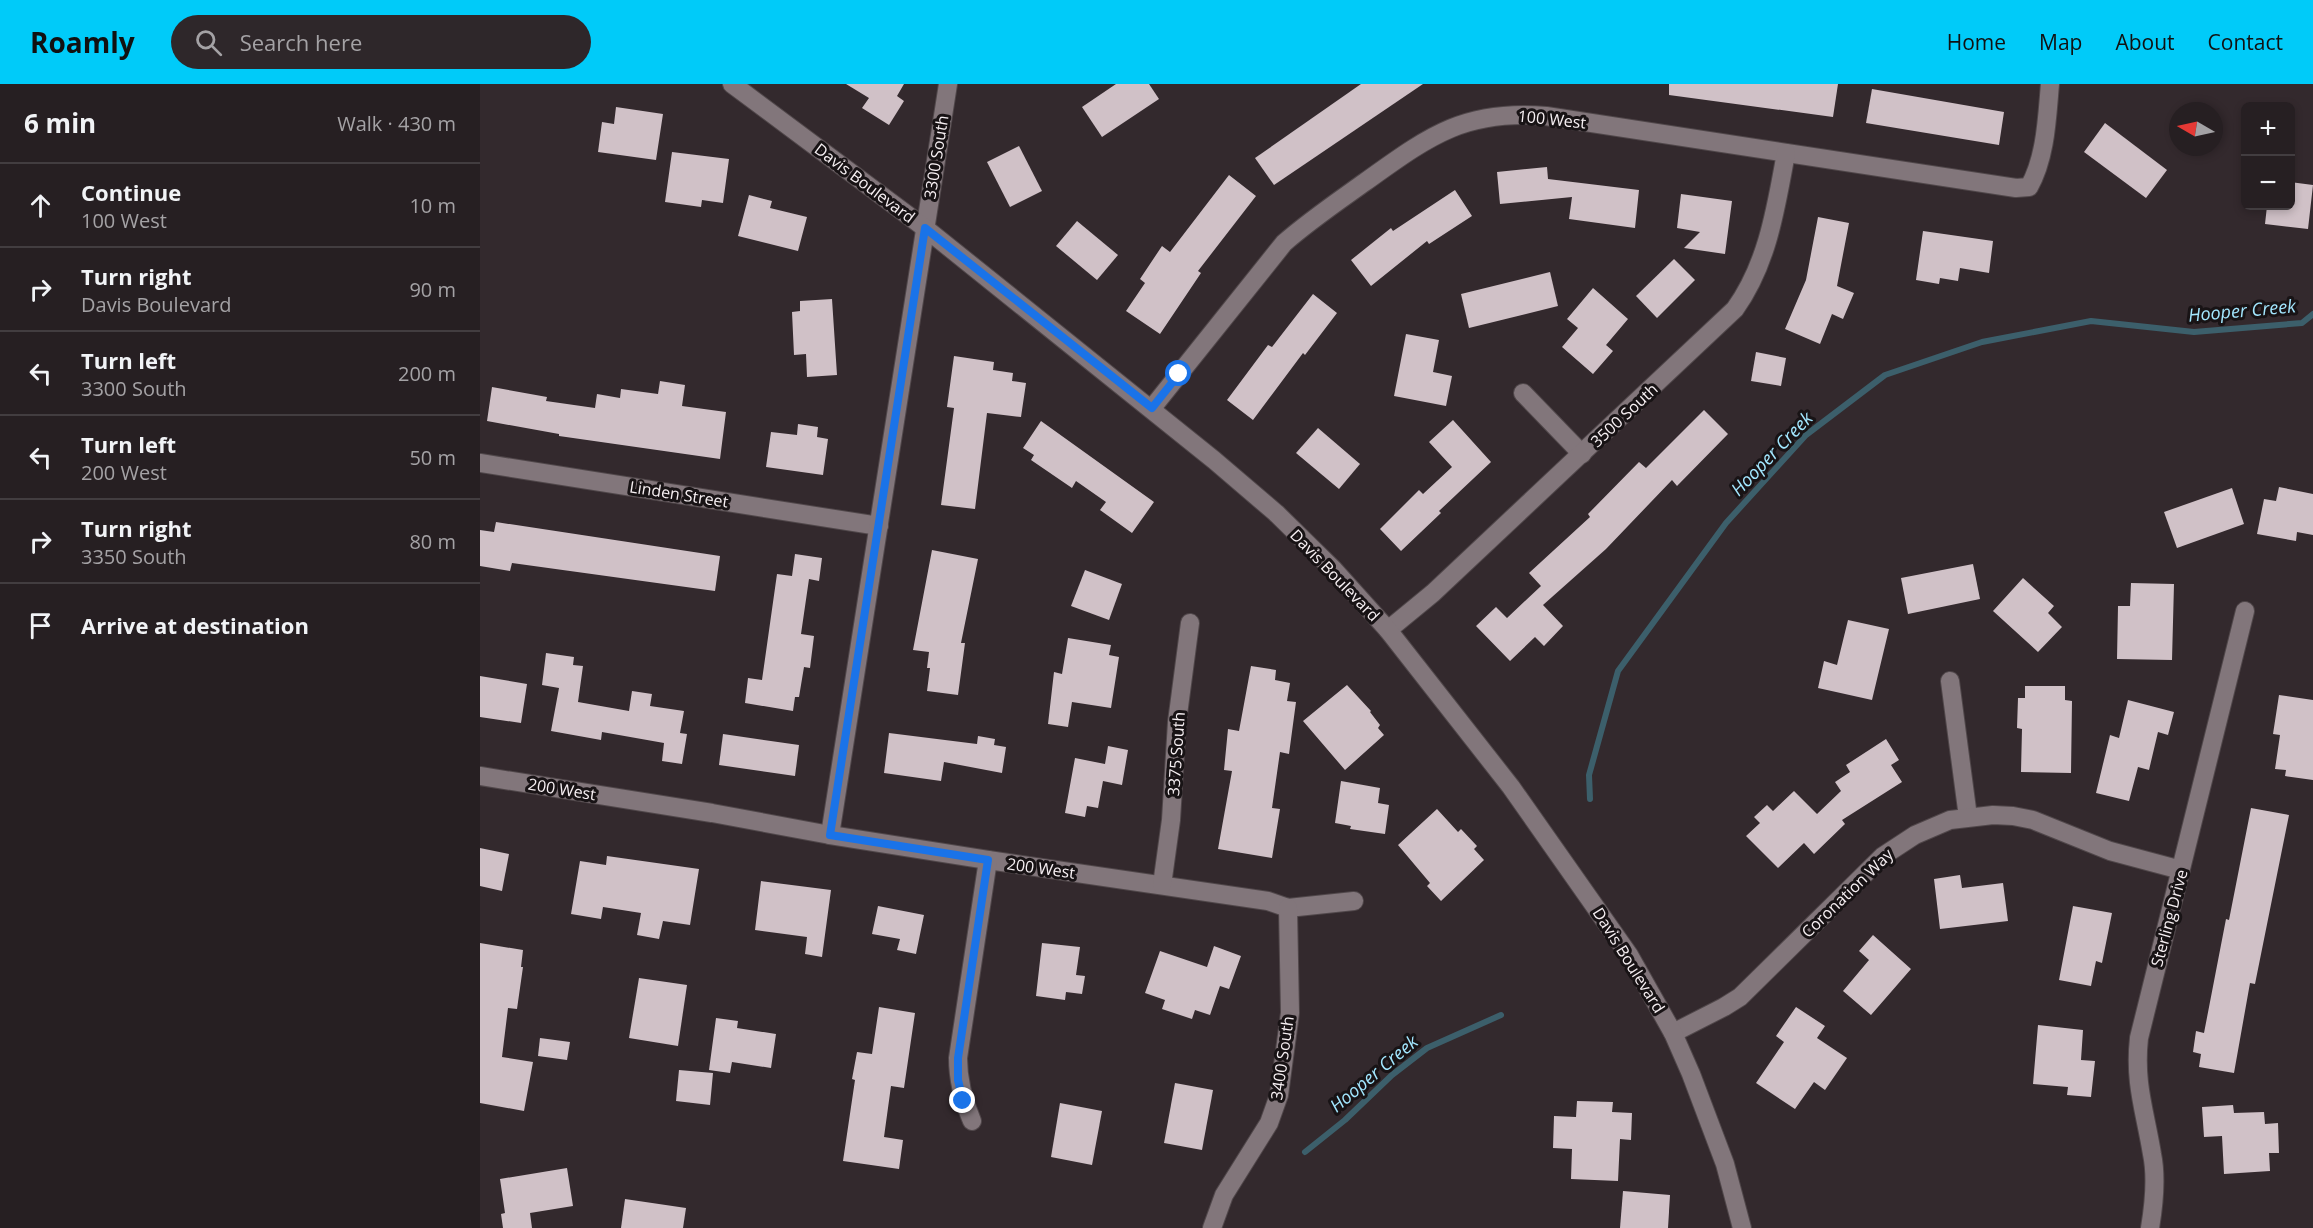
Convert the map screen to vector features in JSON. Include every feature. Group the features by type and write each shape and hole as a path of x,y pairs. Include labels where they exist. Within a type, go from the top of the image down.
{"street":[{"name":"Davis Boulevard","path":"732,84 925,228 1152,408 1276,513 1334,570 1388,630 1511,787 1629,955 1673,1033 1725,1164 1742,1228"},
{"name":"3300 South","path":"830,835 948,84"},
{"name":"100 West","path":"1152,408 1284,243 1306,224 1411,149 1453,126 1475,119 1523,114 2004,188 2029,187 2039,165 2050,84"},
{"name":"3500 South","path":"1388,630 1433,593 1721,324 1746,294 1765,249 1774,217 1786,153"},
{"path":"1523,393 1582,453"},
{"name":"Linden Street","path":"480,463 879,526"},
{"name":"Sterling Drive","path":"2150,1228 2154,1175 2139,1092 2137,1056 2142,1020 2245,611"},
{"name":"3375 South","path":"1162,885 1171,820 1177,722 1190,623"},
{"path":"1950,681 1968,817"},
{"name":"200 West","path":"480,776 712,813 830,835 1268,901 1288,908 1354,901"},
{"name":"Coronation Way","path":"1673,1033 1740,997 1883,856 1931,826 1968,817 2013,816 2033,820 2110,851 2181,870"},
{"path":"972,1121 963,1101 958,1080 958,1058 988,860"},
{"name":"3400 South","path":"1212,1228 1224,1195 1269,1123 1279,1095 1289,1019 1288,908"}],"building":[{"path":"846,84 904,84 897,96 904,101 889,125 862,108 869,98"},
{"path":"1116,84 1149,84 1159,99 1102,137 1082,107"},
{"path":"1361,84 1423,84 1274,185 1255,158"},
{"path":"1669,84 1838,84 1833,117 1669,95"},
{"path":"1872,89 2004,112 1999,145 1866,123"},
{"path":"616,107 663,114 656,160 598,152 602,122 614,124"},
{"path":"2105,123 2167,170 2146,198 2084,152"},
{"path":"1019,146 1042,191 1010,207 987,162"},
{"path":"672,152 729,159 723,203 702,200 701,207 665,202"},
{"path":"1547,167 1548,179 1639,190 1635,228 1569,219 1572,197 1500,204 1497,172"},
{"path":"1229,175 1256,196 1198,271 1201,273 1160,334 1126,311 1145,283 1140,279 1162,246 1170,252"},
{"path":"2295,183 2313,185 2308,229 2265,224 2267,210 2295,210"},
{"path":"1455,190 1472,216 1429,244 1427,241 1371,286 1351,260 1391,228 1393,231"},
{"path":"1681,194 1732,201 1725,254 1684,248 1700,232 1677,228"},
{"path":"749,195 772,201 770,208 807,217 798,251 738,236"},
{"path":"1818,217 1849,223 1837,286 1854,293 1843,319 1832,314 1820,344 1785,329 1806,280"},
{"path":"1077,221 1118,255 1097,280 1056,246"},
{"path":"1923,231 1993,241 1989,273 1960,268 1958,281 1940,278 1939,284 1916,280"},
{"path":"1674,259 1695,280 1657,318 1636,296"},
{"path":"1550,272 1558,306 1469,328 1461,294"},
{"path":"1593,288 1628,319 1606,345 1613,351 1593,374 1562,347 1578,328 1567,319"},
{"path":"1313,294 1337,313 1305,355 1303,353 1253,420 1227,400 1268,345 1272,347"},
{"path":"832,299 837,375 807,377 806,354 794,355 792,312 800,311 800,301"},
{"path":"1406,334 1439,340 1433,372 1452,376 1446,406 1394,396"},
{"path":"1756,352 1786,358 1781,386 1751,381"},
{"path":"954,356 994,362 993,370 1013,373 1012,381 1026,383 1021,417 987,413 975,509 941,505 954,408 947,407"},
{"path":"660,381 685,385 682,406 726,412 720,459 559,436 559,434 487,421 492,387 547,397 546,401 595,408 597,394 620,398 621,389 658,394"},
{"path":"1704,410 1728,434 1677,486 1672,480 1606,549 1543,605 1563,626 1544,646 1535,637 1510,661 1476,626 1496,607 1507,618 1541,586 1529,573 1590,517 1588,514 1639,462 1646,468"},
{"path":"1453,420 1491,462 1401,551 1380,529 1419,490 1423,494 1452,467 1429,442"},
{"path":"1041,421 1154,502 1132,533 1100,510 1106,502 1076,481 1072,488 1031,460 1034,455 1023,448"},
{"path":"798,424 818,427 817,437 828,439 823,475 766,467 771,432 797,435"},
{"path":"1318,428 1360,464 1339,489 1296,453"},
{"path":"2279,487 2313,494 2313,535 2297,532 2296,541 2257,534 2264,499 2276,501"},
{"path":"2232,488 2244,524 2177,548 2164,512"},
{"path":"496,522 720,556 715,591 512,563 510,571 480,566 480,530 494,532"},
{"path":"932,550 978,559 961,643 965,643 958,695 927,691 930,668 927,668 929,652 913,650"},
{"path":"795,554 822,558 819,581 809,579 801,634 814,636 810,668 804,667 799,697 795,697 793,711 745,703 748,678 762,680 777,574 792,576"},
{"path":"1973,564 1980,599 1908,614 1901,578"},
{"path":"1085,570 1122,584 1109,620 1071,606"},
{"path":"2023,578 2054,606 2048,613 2062,627 2038,652 1993,611"},
{"path":"2131,583 2174,584 2172,660 2117,659 2118,606 2130,606"},
{"path":"1848,620 1889,629 1872,700 1818,688 1824,661 1837,665"},
{"path":"1068,638 1111,645 1109,655 1119,657 1111,708 1072,702 1068,727 1048,724 1054,672 1062,674"},
{"path":"546,653 574,657 573,665 583,666 578,702 629,711 632,691 652,694 650,706 684,711 680,733 687,734 682,764 662,761 664,743 602,732 601,740 551,731 559,688 542,685"},
{"path":"1251,666 1276,670 1275,680 1290,683 1287,701 1296,702 1289,754 1280,752 1272,808 1280,809 1272,858 1218,849 1232,771 1224,770 1228,729 1239,731"},
{"path":"480,676 527,684 521,723 480,717"},
{"path":"1347,685 1371,711 1380,725 1378,728 1384,735 1345,770 1303,721"},
{"path":"2025,686 2065,686 2065,700 2072,701 2071,773 2021,772 2022,729 2017,728 2018,698 2025,698"},
{"path":"2279,695 2313,700 2313,780 2285,776 2286,770 2275,769 2280,735 2273,734"},
{"path":"2128,700 2174,712 2168,735 2158,732 2149,770 2138,767 2129,801 2096,793 2110,735 2119,738"},
{"path":"889,733 977,744 978,736 995,739 994,745 1006,747 1002,773 944,762 941,781 884,773"},
{"path":"723,734 799,745 795,776 719,765"},
{"path":"1886,739 1899,760 1891,765 1902,782 1842,820 1845,824 1814,854 1804,843 1778,868 1746,836 1760,823 1754,817 1767,805 1773,811 1794,791 1817,814 1841,791 1835,782 1850,772 1846,765"},
{"path":"1108,746 1128,750 1122,785 1103,781 1098,808 1087,806 1085,817 1065,813 1075,758 1105,764"},
{"path":"1341,781 1380,788 1378,803 1389,805 1385,834 1350,829 1351,826 1335,823"},
{"path":"2251,808 2289,815 2255,984 2250,983 2234,1073 2199,1067 2201,1054 2193,1052 2196,1031 2204,1033"},
{"path":"1437,809 1458,832 1461,829 1477,846 1474,849 1484,860 1441,901 1427,886 1430,883 1398,845"},
{"path":"480,848 509,854 502,891 480,886"},
{"path":"607,856 699,869 690,925 663,921 659,939 637,935 641,913 603,907 601,919 571,914 580,861 606,865"},
{"path":"1960,875 1962,888 2003,883 2008,921 1940,929 1934,879"},
{"path":"761,881 831,890 822,957 805,954 807,937 755,930"},
{"path":"878,906 924,915 916,954 897,950 900,939 872,934"},
{"path":"2073,906 2112,913 2102,963 2096,961 2091,986 2059,980"},
{"path":"1873,935 1911,969 1871,1015 1843,991 1869,960 1859,951"},
{"path":"480,943 523,950 517,1009 508,1008 502,1057 533,1062 524,1111 480,1103"},
{"path":"1042,943 1080,947 1076,975 1085,976 1082,994 1066,992 1065,1000 1036,996"},
{"path":"1214,946 1241,956 1229,989 1220,986 1210,1015 1195,1010 1192,1019 1162,1009 1165,1000 1145,993 1160,951 1207,967"},
{"path":"639,978 687,985 678,1046 629,1038"},
{"path":"879,1007 915,1013 904,1088 891,1086 884,1137 903,1140 899,1169 843,1161 857,1052 872,1054"},
{"path":"1796,1007 1825,1026 1817,1038 1847,1058 1825,1090 1814,1082 1795,1109 1756,1083 1784,1042 1776,1036"},
{"path":"716,1018 738,1021 737,1028 776,1034 771,1068 732,1062 730,1073 709,1070"},
{"path":"2038,1025 2083,1030 2081,1060 2095,1061 2091,1097 2067,1095 2068,1087 2033,1084"},
{"path":"540,1038 570,1042 567,1060 538,1056"},
{"path":"679,1070 713,1073 710,1105 676,1101"},
{"path":"1175,1083 1213,1090 1202,1150 1164,1143"},
{"path":"1577,1101 1613,1102 1612,1112 1632,1113 1631,1140 1620,1139 1618,1181 1571,1179 1572,1149 1553,1148 1554,1116 1576,1117"},
{"path":"1060,1103 1102,1111 1092,1165 1051,1157"},
{"path":"2233,1105 2234,1113 2264,1112 2265,1124 2278,1123 2279,1153 2269,1153 2270,1171 2224,1174 2222,1136 2204,1137 2202,1107"},
{"path":"567,1168 573,1206 530,1213 532,1228 503,1228 501,1214 505,1213 500,1179"},
{"path":"1623,1191 1670,1195 1668,1228 1620,1228"},
{"path":"625,1199 686,1208 683,1228 621,1228"}],"waterway":[{"name":"Hooper Creek","path":"1590,799 1589,775 1618,671 1726,523 1806,435 1885,375 1982,342 2091,321 2194,332 2302,323 2313,314"},
{"name":"Hooper Creek","path":"1305,1152 1345,1120 1392,1075 1427,1048 1501,1015"}],"route":[{"path":"963,1101 958,1080 958,1058 988,860 830,835 925,228 1152,408 1179,374"}]}
